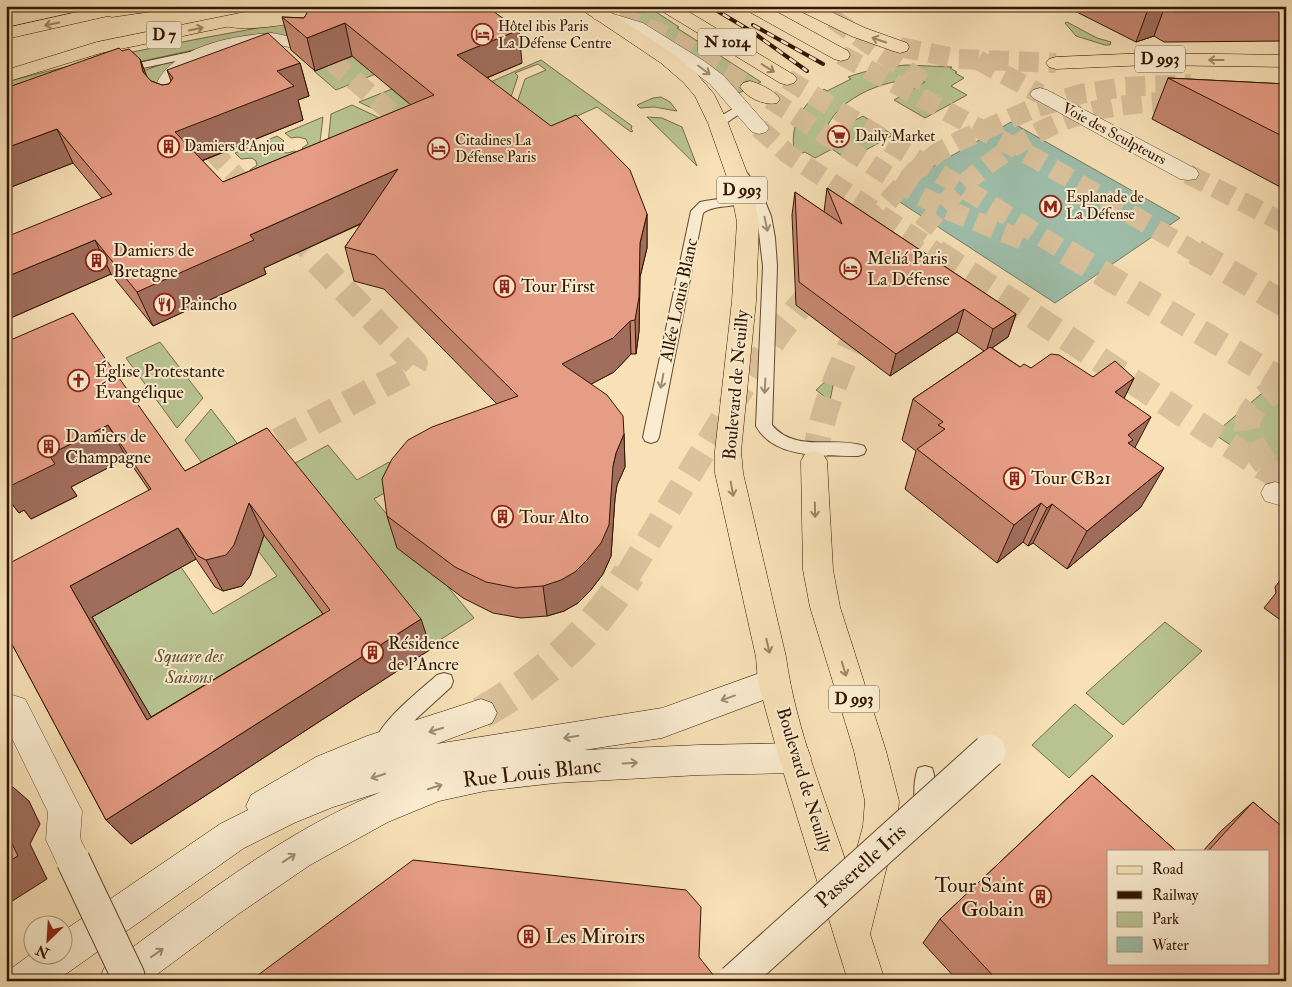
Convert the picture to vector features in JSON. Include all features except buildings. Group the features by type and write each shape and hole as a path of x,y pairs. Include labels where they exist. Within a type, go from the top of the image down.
{"main road":[{"name":"D 7","path":"6,34 130,6"},
{"path":"98,14 154,6"},
{"name":"D 7","path":"6,62 97,48 303,6"},
{"path":"230,22 261,22 352,6"},
{"name":"N 1014","path":"666,6 787,79"},
{"name":"N 1014","path":"752,6 841,55"},
{"path":"804,6 858,32 900,47"},
{"path":"825,6 858,32"},
{"name":"Boulevard de Neuilly","path":"594,11 668,59 686,74 704,94 718,123 745,199 748,222 744,291 728,451 729,473 771,657 774,682 795,758 852,934"},
{"name":"D 7","path":"6,76 97,48"},
{"name":"D 993","path":"1056,64 1148,59 1286,61"},
{"path":"750,87 770,100"},
{"name":"D 993","path":"814,461 818,570 825,607 870,750 882,801 880,826 852,934 867,981"}],"street":[{"path":"594,11 637,27 698,65 717,80 759,128"},
{"path":"174,112 167,104 165,98 166,83 171,75 192,59 214,49 268,39 305,44"},
{"path":"1264,60 1286,56"},
{"name":"Voie des Sculpteurs","path":"1040,94 1188,174"},
{"name":"Rue Louis Blanc","path":"72,947 226,840 282,811 372,777 432,760 466,753 662,723 774,682"},
{"path":"6,708 14,709 65,811 63,840 128,976 128,981"},
{"name":"Rue Louis Blanc","path":"167,880 231,829 286,790 319,772 376,748 481,713"},
{"name":"Passerelle Iris","path":"734,981 989,752"},
{"name":"Rue Louis Blanc","path":"117,981 260,877 299,852 335,830 416,793 456,780 537,768 699,759 795,758"},
{"name":"Rue Louis Blanc","path":"25,981 48,964"}],"lane":[{"path":"111,76 162,61 214,49"},
{"path":"718,123 742,108"},
{"path":"735,167 754,189 764,216 768,238 770,266 764,426 778,440 790,445 858,450"},
{"name":"Allée Louis Blanc","path":"651,437 697,211 705,205 745,199"},
{"path":"376,748 444,681"},
{"path":"863,889 912,839 926,804 925,775"}],"green space":[{"path":"611,6 647,6 679,27 677,28 761,82 739,93 720,76"},
{"path":"332,15 297,37 257,36 6,91 6,82 87,62 209,37"},
{"path":"1067,22 1097,38 1111,42 1110,45 1076,36 1065,23"},
{"path":"356,55 378,73 336,90 314,71"},
{"path":"181,60 159,88 6,122 162,64"},
{"path":"541,60 632,126 631,129 633,131 631,132 597,107 545,131 516,106 525,79 546,70 538,64 515,73 518,76 508,106 479,87"},
{"path":"906,65 952,67 950,68 957,72 955,73 964,78 951,86 967,95 925,118 894,100 925,82 912,80 882,85 852,99 840,109 830,120 825,133 828,134 863,116 893,135 848,160 832,149 815,158 805,152 802,153 794,149 793,140 796,122 810,101 824,89 827,91 851,79 848,77 862,72"},
{"path":"392,89 443,131 393,112 386,115 359,102"},
{"path":"661,97 670,102 677,111 654,107 640,108 637,105 653,98"},
{"path":"352,105 386,121 326,163 331,114"},
{"path":"323,117 319,150 309,154 302,148 308,144 306,139 291,138 285,133"},
{"path":"647,117 662,118 682,127 697,166"},
{"path":"277,136 284,141 278,147 280,151 287,153 295,151 301,157 257,176 250,170 257,165 256,161 252,158 241,159 235,153 247,148 253,150 261,149 268,144 268,140"},
{"path":"160,342 203,398 177,428 126,358"},
{"path":"829,378 834,380 827,417 822,412 825,397 816,390"},
{"path":"1267,389 1286,400 1286,482 1214,434"},
{"path":"211,409 243,451 207,470 185,440"},
{"path":"328,445 357,480 389,462 405,481 374,499 474,618 429,647 286,468"},
{"name":"Square des Saisons","path":"257,525 342,640 169,747 92,617 181,567 213,614 277,576 244,532"},
{"path":"1165,622 1202,651 1123,725 1086,693"},
{"path":"1075,704 1113,736 1069,778 1032,745"}],"water":[{"path":"1011,122 1180,218 1055,303 886,193"}],"tunnel":[{"path":"591,6 668,36 750,87"},
{"path":"833,19 925,83"},
{"path":"305,45 320,51 420,137"},
{"path":"900,47 958,59 1056,63"},
{"path":"841,55 1040,161 1197,253"},
{"path":"978,60 1040,94"},
{"path":"787,79 1068,253"},
{"path":"848,246 914,172 937,153 961,140 1032,109 1081,94 1124,87 1191,84"},
{"path":"770,99 920,196 955,213 1028,242"},
{"path":"905,253 922,230 962,187 1008,150 1033,135 1086,113 1113,107 1196,100"},
{"path":"190,128 310,253"},
{"path":"759,128 788,154 938,253"},
{"path":"1188,174 1286,224"},
{"path":"244,459 411,370 415,363 308,252"},
{"path":"891,274 906,252"},
{"path":"936,252 1286,482"},
{"path":"1066,252 1286,383"},
{"path":"1195,252 1286,305"},
{"path":"628,575 752,371 786,323 823,278"},
{"path":"814,461 822,422 834,385 867,313"},
{"path":"1266,464 1249,437 1247,426 1249,417 1254,408 1286,380"},
{"path":"481,713 525,685 564,653 599,616 629,574"}],"railway":[{"path":"709,6 751,31 807,71"},
{"path":"753,25 823,64"}],"place":[{"name":"Hôtel ibis Paris La Défense Centre","path":"482,35"},
{"name":"Daily Market","path":"839,136"},
{"name":"Damiers d'Anjou","path":"168,146"},
{"name":"Citadines La Défense Paris","path":"439,149"},
{"name":"Esplanade de La Défense","path":"1050,206"},
{"name":"Damiers de Bretagne","path":"97,260"},
{"name":"Meliá Paris La Défense","path":"851,268"},
{"name":"Tour First","path":"505,286"},
{"name":"Paincho","path":"164,304"},
{"name":"Église Protestante Évangélique","path":"79,381"},
{"name":"Damiers de Champagne","path":"49,446"},
{"name":"Tour CB21","path":"1015,478"},
{"name":"Tour Alto","path":"503,517"},
{"name":"Résidence de l'Ancre","path":"372,653"},
{"name":"Tour Saint Gobain","path":"1040,897"},
{"name":"Les Miroirs","path":"529,936"}]}
